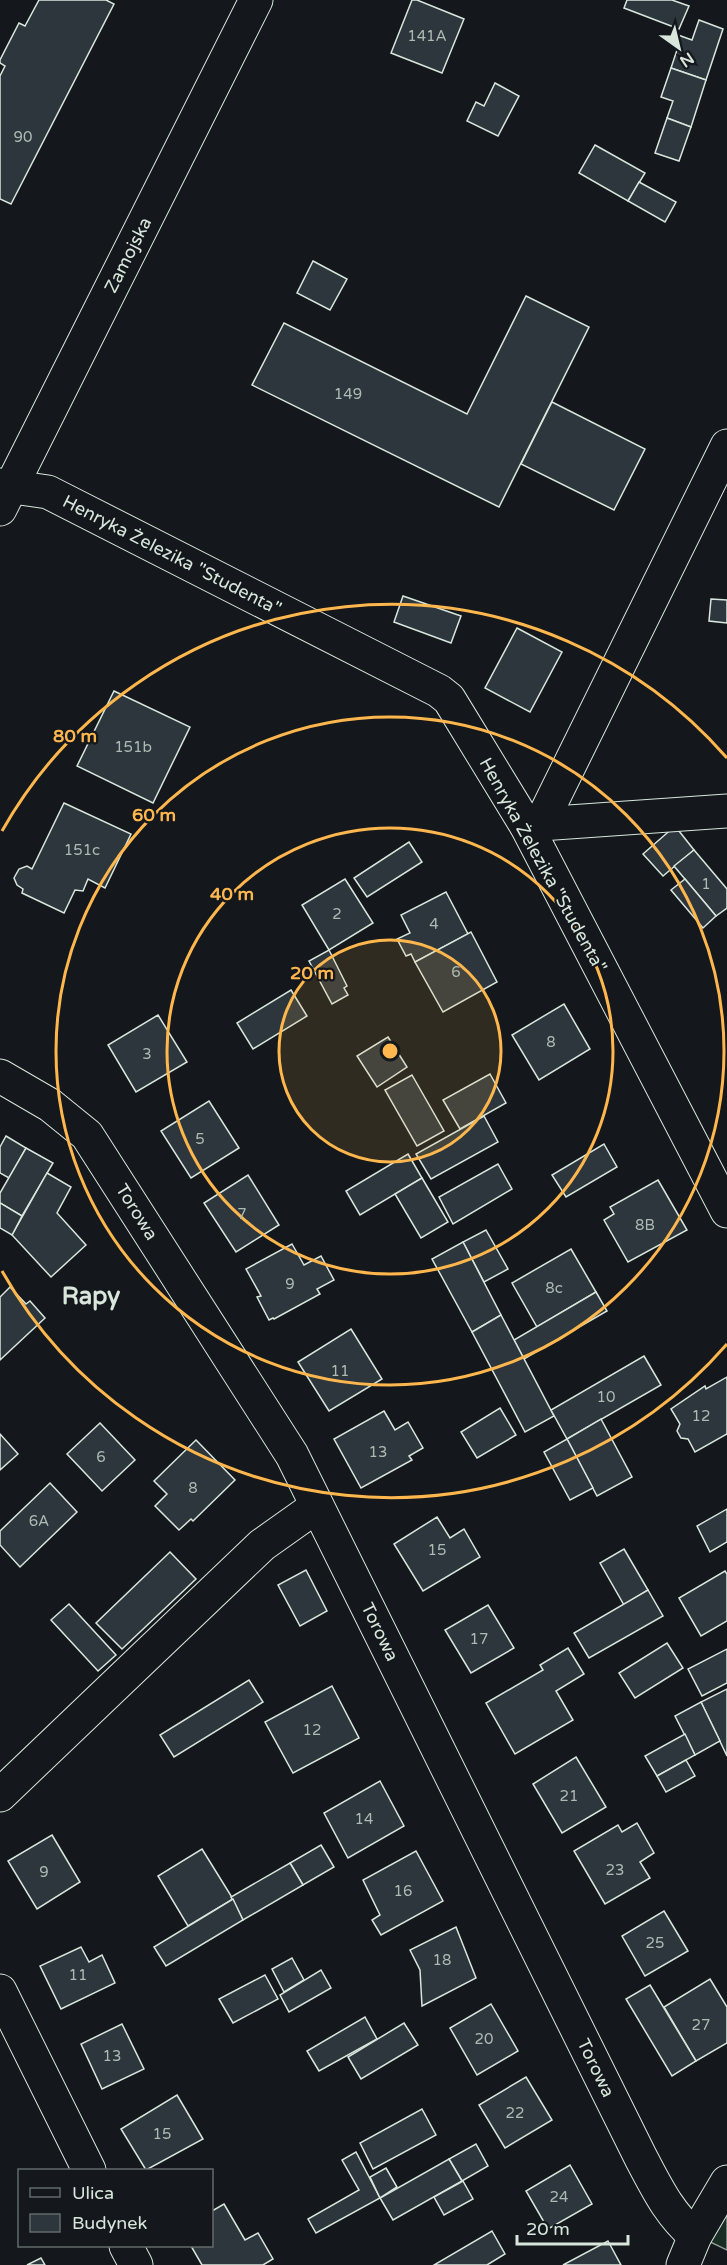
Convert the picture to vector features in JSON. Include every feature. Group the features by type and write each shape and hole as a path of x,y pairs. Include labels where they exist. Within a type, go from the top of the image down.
{"street":[{"name":"Zamojska","path":"4,494 256,0"},
{"path":"533,825 727,446"},
{"name":"Henryka Żelezika \"Studenta\"","path":"4,494 48,492 439,691 449,699 533,825 727,1211"},
{"path":"533,825 727,811"},
{"name":"Torowa","path":"0,1076 50,1105 87,1135 292,1455 641,2158 678,2222 689,2251"},
{"path":"0,1794 262,1545 317,1506"},
{"path":"0,1991 89,2169"},
{"path":"689,2251 727,2182"},
{"path":"127,2247 136,2265"}],"green space":[{"path":"727,2209 727,2250 708,2241"}],"building":[{"path":"39,0 106,0 114,4 11,204 0,199 0,76 5,66 0,63 0,60 19,23 25,26"},
{"path":"412,0 464,19 442,73 391,53"},
{"path":"627,0 672,0 689,6 679,29 624,8"},
{"path":"699,20 723,29 706,80 671,68 678,47 674,45 678,35 692,40"},
{"path":"671,68 706,80 691,127 667,118 673,101 661,97"},
{"path":"495,83 519,96 498,136 467,121 476,102 484,106"},
{"path":"667,118 691,127 679,161 655,153"},
{"path":"595,145 645,173 628,201 579,173"},
{"path":"639,182 676,202 665,222 628,201"},
{"path":"313,261 347,279 330,310 297,293"},
{"path":"526,296 589,327 499,507 252,385 284,323 467,414"},
{"path":"552,402 645,449 614,510 521,464"},
{"path":"403,596 461,616 451,643 394,622"},
{"path":"711,599 727,600 727,623 709,621"},
{"path":"517,628 562,652 530,712 485,688"},
{"path":"114,691 190,727 153,803 77,766"},
{"path":"64,803 131,834 105,888 88,879 83,891 75,890 64,913 22,893 23,889 17,885 14,878 19,869 27,866 32,869"},
{"path":"675,826 694,850 663,876 643,854"},
{"path":"409,842 422,862 367,897 354,878"},
{"path":"694,850 727,889 727,908 716,916 674,866"},
{"path":"345,879 373,923 329,950 302,905"},
{"path":"685,879 716,916 703,928 671,890"},
{"path":"446,892 468,934 415,962 411,954 406,956 397,939 410,933 401,915"},
{"path":"471,932 497,982 443,1012 415,962"},
{"path":"329,950 347,986 344,988 348,995 332,1004 309,961"},
{"path":"291,990 307,1016 253,1049 237,1023"},
{"path":"564,1004 590,1049 539,1080 512,1035"},
{"path":"158,1015 187,1062 136,1092 108,1045"},
{"path":"388,1037 407,1067 377,1087 357,1056"},
{"path":"490,1074 506,1103 460,1129 443,1100"},
{"path":"412,1075 444,1131 417,1146 385,1090"},
{"path":"209,1101 239,1148 191,1178 161,1131"},
{"path":"484,1116 498,1142 431,1179 416,1154"},
{"path":"6,1136 26,1148 9,1178 0,1173 0,1147"},
{"path":"604,1144 617,1167 566,1197 552,1175"},
{"path":"26,1148 53,1163 22,1216 0,1203 0,1193"},
{"path":"408,1154 422,1178 360,1215 346,1191"},
{"path":"498,1164 512,1189 453,1224 439,1197"},
{"path":"47,1173 71,1187 57,1213 86,1245 51,1277 12,1235"},
{"path":"248,1175 279,1225 236,1252 204,1203"},
{"path":"422,1178 448,1222 421,1238 395,1194"},
{"path":"658,1180 687,1230 628,1262 604,1220 614,1214 610,1207"},
{"path":"0,1203 22,1216 12,1235 0,1228"},
{"path":"486,1230 508,1269 484,1282 463,1242"},
{"path":"463,1242 501,1315 472,1332 432,1259"},
{"path":"292,1244 304,1265 321,1256 334,1280 317,1289 320,1294 269,1320 257,1297 261,1296 246,1269"},
{"path":"571,1249 596,1292 537,1327 512,1283"},
{"path":"10,1287 26,1304 30,1301 45,1318 0,1360 0,1297"},
{"path":"596,1292 607,1311 524,1359 514,1340"},
{"path":"501,1315 554,1416 525,1432 472,1332"},
{"path":"351,1329 382,1379 329,1411 298,1362"},
{"path":"644,1356 661,1385 567,1439 551,1410"},
{"path":"727,1377 727,1434 695,1452 688,1439 681,1438 677,1431 680,1424 671,1409 705,1386 706,1389"},
{"path":"500,1408 516,1435 477,1458 461,1432"},
{"path":"384,1411 395,1430 408,1422 423,1448 409,1456 412,1460 361,1488 334,1439"},
{"path":"601,1419 632,1477 597,1496 567,1439"},
{"path":"100,1423 135,1460 102,1491 67,1454"},
{"path":"0,1434 18,1454 0,1470"},
{"path":"567,1439 593,1488 570,1500 544,1452"},
{"path":"196,1440 235,1480 193,1521 191,1519 179,1530 155,1506 167,1494 154,1481"},
{"path":"50,1483 77,1512 20,1567 0,1545 0,1531"},
{"path":"727,1509 727,1542 710,1552 697,1526"},
{"path":"437,1517 450,1538 464,1529 480,1557 423,1591 394,1544"},
{"path":"624,1549 648,1590 624,1605 600,1563"},
{"path":"170,1552 196,1579 122,1649 96,1623"},
{"path":"306,1570 327,1611 300,1626 278,1585"},
{"path":"725,1571 727,1574 727,1621 701,1636 679,1598"},
{"path":"648,1590 663,1616 589,1658 574,1633"},
{"path":"69,1604 116,1655 98,1671 51,1620"},
{"path":"488,1605 514,1648 471,1673 445,1630"},
{"path":"667,1643 683,1668 635,1698 619,1673"},
{"path":"568,1648 584,1674 556,1691 573,1720 515,1754 486,1703 543,1670 540,1665"},
{"path":"727,1649 727,1683 702,1696 688,1669"},
{"path":"249,1680 263,1702 174,1757 160,1735"},
{"path":"332,1686 359,1738 293,1773 265,1722"},
{"path":"727,1689 727,1756 701,1702"},
{"path":"701,1702 720,1741 695,1755 675,1716"},
{"path":"685,1734 695,1755 657,1776 645,1756"},
{"path":"576,1757 606,1807 562,1833 533,1784"},
{"path":"686,1760 695,1776 666,1792 657,1776"},
{"path":"380,1781 404,1826 348,1858 324,1813"},
{"path":"637,1823 654,1853 640,1862 650,1878 605,1904 574,1851 618,1825 622,1832"},
{"path":"52,1835 80,1882 37,1909 8,1861"},
{"path":"321,1845 334,1867 303,1885 290,1863"},
{"path":"202,1849 233,1899 188,1926 158,1876"},
{"path":"416,1851 443,1901 381,1935 372,1920 380,1915 363,1880"},
{"path":"290,1863 303,1885 243,1920 231,1897"},
{"path":"233,1899 243,1920 166,1966 154,1947"},
{"path":"664,1911 688,1951 645,1976 622,1936"},
{"path":"456,1927 476,1978 422,2006 420,1970 410,1950"},
{"path":"81,1947 89,1962 102,1955 115,1983 61,2009 40,1966"},
{"path":"292,1958 304,1980 284,1992 272,1969"},
{"path":"321,1970 331,1988 289,2012 280,1995"},
{"path":"265,1975 278,1999 233,2023 219,1999"},
{"path":"710,1979 727,2007 727,2043 696,2061 664,2007"},
{"path":"650,1985 696,2061 672,2076 626,1999"},
{"path":"491,2004 518,2051 477,2075 450,2028"},
{"path":"365,2017 377,2039 319,2071 307,2051"},
{"path":"404,2023 418,2045 361,2079 348,2057"},
{"path":"122,2024 144,2069 102,2089 81,2044"},
{"path":"526,2077 552,2120 505,2148 479,2105"},
{"path":"177,2095 203,2139 145,2169 121,2129"},
{"path":"422,2109 436,2135 373,2169 360,2143"},
{"path":"476,2144 488,2166 462,2181 449,2159"},
{"path":"356,2152 380,2198 316,2233 308,2219 359,2190 342,2160"},
{"path":"449,2159 462,2181 393,2220 380,2198"},
{"path":"570,2165 592,2204 548,2229 526,2191"},
{"path":"386,2168 397,2187 380,2198 370,2177"},
{"path":"463,2181 473,2199 444,2215 434,2197"},
{"path":"224,2204 245,2240 258,2233 273,2259 263,2265 202,2265 192,2247 213,2247 213,2210"},
{"path":"492,2231 505,2254 487,2265 434,2265"},
{"path":"608,2241 621,2265 563,2265"},
{"path":"41,2258 45,2265 27,2265"}],"district":[{"name":"Rapy","path":"91,1296"}]}
